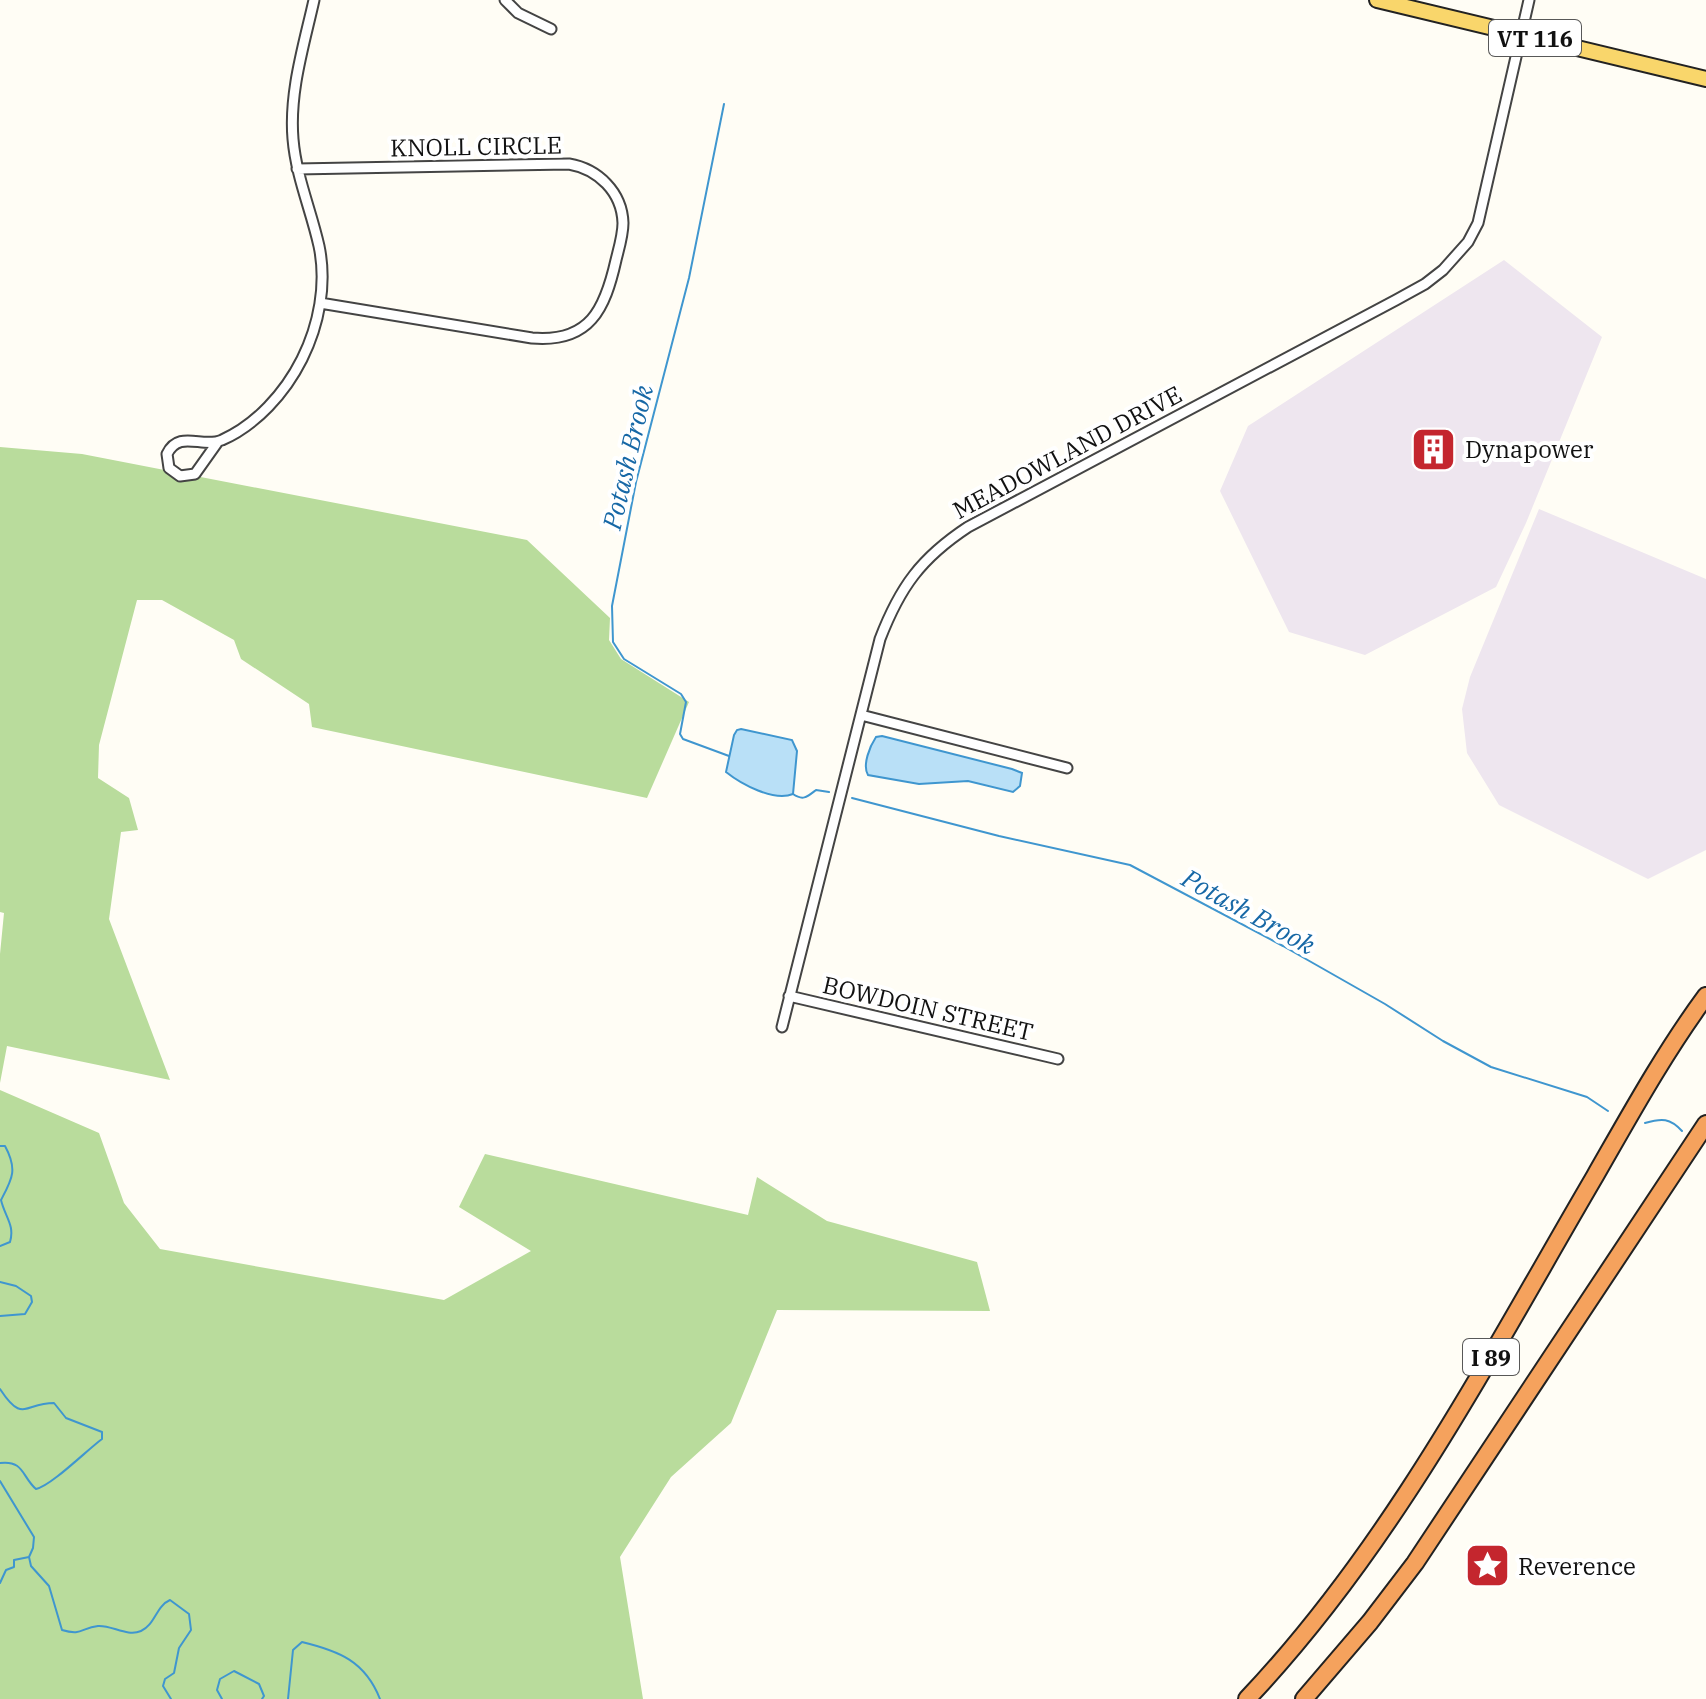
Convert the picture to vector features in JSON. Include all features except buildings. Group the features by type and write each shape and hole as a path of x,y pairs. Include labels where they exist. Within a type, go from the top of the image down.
{"highway":[{"name":"I 89","path":"1247,1699 1331,1601 1401,1506 1633,1111 1706,996"},
{"name":"I 89","path":"1304,1699 1415,1563 1706,1124"}],"main road":[{"name":"VT 116","path":"1377,0 1706,79"}],"street":[{"path":"217,443 176,442 167,454 169,468 180,476 195,474 217,443 251,423 288,383 308,347 320,303 320,249 297,169 292,135 294,99 314,0"},
{"path":"505,0 518,13 551,29"},
{"name":"MEADOWLAND DRIVE","path":"782,1027 880,639 893,607 916,570 949,540 1003,507 1425,284 1459,254 1478,223 1483,208 1529,0"},
{"name":"KNOLL CIRCLE","path":"297,169 569,164 589,170 606,182 616,198 622,217 622,234 606,300 592,320 564,337 532,338 320,303"},
{"path":"861,715 1067,768"},
{"name":"BOWDOIN STREET","path":"789,996 1058,1059"}],"shaded area":[{"path":"1504,260 1602,337 1526,523 1496,587 1365,655 1289,632 1220,491 1248,426"},
{"path":"1539,509 1706,579 1706,850 1648,879 1499,805 1467,753 1462,709 1470,677"}],"green space":[{"path":"0,447 82,454 527,540 610,618 609,640 621,659 689,702 647,798 312,727 309,704 241,659 234,640 162,600 137,600 99,745 98,778 129,798 138,830 121,832 109,919 170,1080 7,1046 0,1083 0,954 4,913 0,912"},
{"path":"0,1090 99,1133 124,1203 160,1249 444,1300 531,1251 459,1207 485,1154 748,1215 757,1177 827,1221 977,1262 990,1311 777,1310 731,1423 671,1477 620,1557 643,1699 0,1699"}],"water":[{"path":"741,729 792,740 797,751 793,794 767,794 726,772 734,735"},
{"path":"876,737 1012,769 1022,773 1020,786 1013,792 968,781 919,784 868,775 866,761 869,750"}],"waterway":[{"name":"Potash Brook","path":"724,104 689,278 636,482 612,606 613,642 624,659 681,694 686,702 680,734 683,739 729,756"},
{"name":"Potash Brook","path":"793,794 802,798 816,790 829,792"},
{"name":"Potash Brook","path":"852,798 999,836 1130,865 1283,946 1491,1067 1587,1097 1608,1111"},
{"name":"Potash Brook","path":"1645,1123 1665,1120 1682,1131"},
{"path":"0,1146 5,1146 12,1168 11,1180 1,1200 11,1236 10,1242 0,1246"},
{"path":"0,1282 16,1286 31,1296 32,1302 25,1314 0,1316"},
{"path":"0,1389 19,1409 54,1403 66,1418 102,1432 102,1439 60,1475 36,1489 14,1464 0,1463"},
{"path":"0,1481 34,1537 29,1557 31,1566 49,1586 62,1630 78,1632 98,1626 130,1633 141,1631 170,1600 189,1614 191,1630 179,1648 174,1673 165,1679 163,1686 171,1699"},
{"path":"0,1583 6,1570 14,1567 14,1560 29,1557"},
{"path":"288,1699 293,1650 302,1642 328,1649 349,1660 367,1675 380,1699"},
{"path":"222,1699 217,1690 220,1679 234,1671 259,1684 264,1696 262,1699"}],"place":[{"name":"Dynapower","path":"1434,449"},
{"name":"Reverence","path":"1487,1566"}]}
